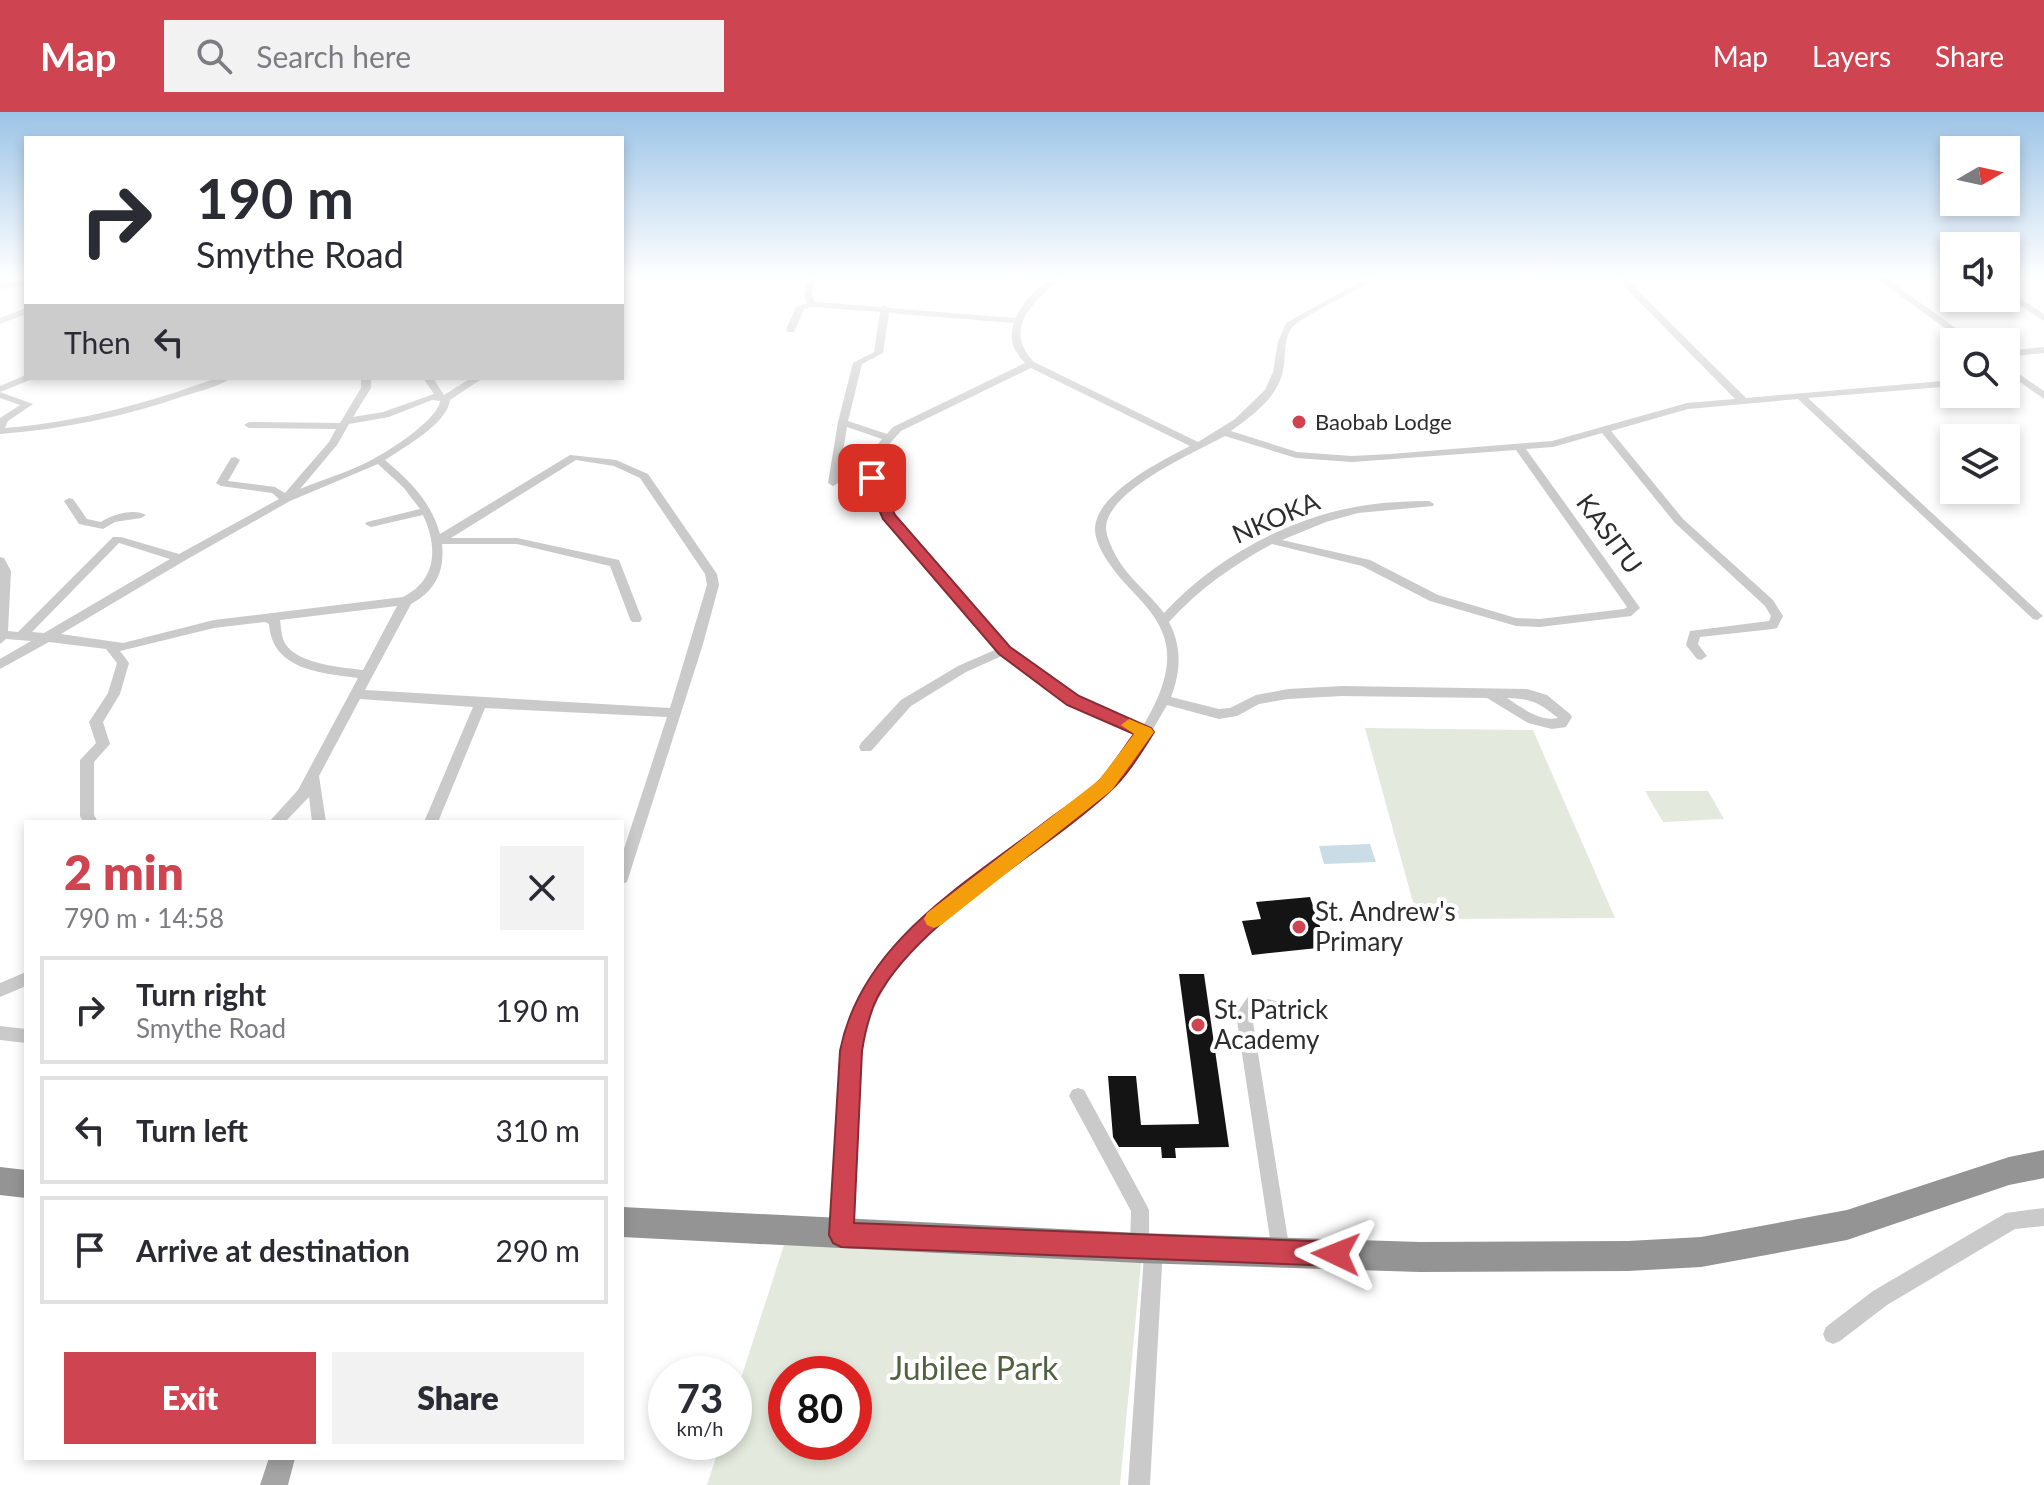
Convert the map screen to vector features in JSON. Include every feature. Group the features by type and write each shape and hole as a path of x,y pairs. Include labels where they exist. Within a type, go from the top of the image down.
{"highway":[{"path":"624,1222 1146,1248 1435,1257 1628,1256 1701,1252 1847,1225 2009,1171 2044,1164"},
{"path":"0,1181 24,1184"}],"main road":[{"path":"274,1485 281,1460"}],"street":[{"path":"833,483 843,422 858,363 878,353 880,342"},
{"path":"1015,342 1020,355 1031,364 1198,446"},
{"path":"841,1235 851,1051 856,1024 870,992 892,960 927,925 1106,785 1145,732 1164,700 1175,658 1163,621 1115,564 1100,526 1112,502 1136,482 1223,432 1269,391 1277,375 1282,342"},
{"path":"1684,342 1742,400"},
{"path":"2020,353 2044,350"},
{"path":"1031,364 916,418 887,437 872,465 872,478 888,516 1005,650 1073,701 1145,732"},
{"path":"2020,378 2044,396"},
{"path":"0,392 24,380"},
{"path":"0,392 28,404 4,419 0,430 49,428 134,409 220,380"},
{"path":"286,499 333,443 366,388 366,380"},
{"path":"0,665 286,499 379,460 429,425 444,409 443,398 430,380"},
{"path":"249,425 343,424 369,420 431,397 443,398 474,380"},
{"path":"1223,432 1296,455 1352,459 1553,444 1687,406 1940,384"},
{"path":"1799,395 2037,616"},
{"path":"843,422 887,437"},
{"path":"1604,429 1679,521 1769,603 1777,616 1773,625 1694,634 1692,645 1701,656"},
{"name":"KASITU","path":"1273,541 1366,563 1446,603 1516,622 1540,623 1627,613 1634,608 1519,447"},
{"path":"437,541 574,457 616,463 644,476 707,567 713,585 624,872"},
{"path":"235,460 221,483 275,490 286,499"},
{"path":"0,561 5,571 1,637 22,635 123,647 214,624 406,601 426,591 432,583 437,573 437,541 427,511 416,494 379,460"},
{"path":"69,501 83,522 103,526 112,519 141,515"},
{"name":"NKOKA","path":"1163,621 1205,578 1273,541 1349,512 1429,504"},
{"path":"371,524 427,511"},
{"path":"103,526 104,533 117,539 180,558"},
{"path":"22,635 117,539"},
{"path":"437,541 517,541 615,563 636,619"},
{"path":"278,820 303,794 313,777 406,601"},
{"path":"266,617 275,622 273,636 291,659 367,675"},
{"path":"90,820 87,816 87,760 103,744 96,722 114,694 123,663 110,646"},
{"path":"866,747 906,703 962,669 1005,650"},
{"path":"1164,700 1219,714 1232,713 1256,700 1288,694 1342,691 1527,694 1542,698 1565,717 1561,724 1550,726 1538,723 1490,694"},
{"path":"356,694 673,713"},
{"path":"432,820 481,703"},
{"path":"313,777 319,820"},
{"path":"0,990 24,980"},
{"path":"1275,1007 1253,1003 1244,1014 1281,1252"},
{"path":"0,1033 24,1036"},
{"path":"1078,1096 1140,1210 1146,1248 1139,1485"},
{"path":"1833,1334 1880,1298 2013,1220 2044,1217"}],"green space":[{"path":"1365,728 1533,730 1615,918 1438,919 1413,902"},
{"path":"1645,791 1708,791 1724,819 1663,822"},
{"name":"Jubilee Park","path":"785,1242 1141,1263 1120,1485 707,1485 715,1460 752,1460 752,1356 748,1356"}],"water":[{"path":"1370,844 1376,862 1324,864 1319,846"}],"building":[{"name":"St. Andrew's Primary","path":"1310,897 1327,947 1252,955 1242,921 1261,919 1256,902"},
{"name":"St. Patrick Academy","path":"1179,974 1204,974 1229,1147 1175,1148 1176,1158 1162,1158 1161,1147 1119,1147 1113,1137 1108,1076 1136,1076 1141,1125 1199,1124"}],"slow traffic":[{"path":"934,919 1106,785 1145,732 1129,725"}],"place":[{"name":"Baobab Lodge","path":"1299,422"},
{"name":"St. Andrew's Primary","path":"1299,927"},
{"name":"St. Patrick Academy","path":"1198,1025"}],"route":[{"path":"872,478 888,516 1005,650 1073,701 1145,732 1106,785 927,925 892,960 870,992 856,1024 851,1051 841,1235 1336,1254"}]}
